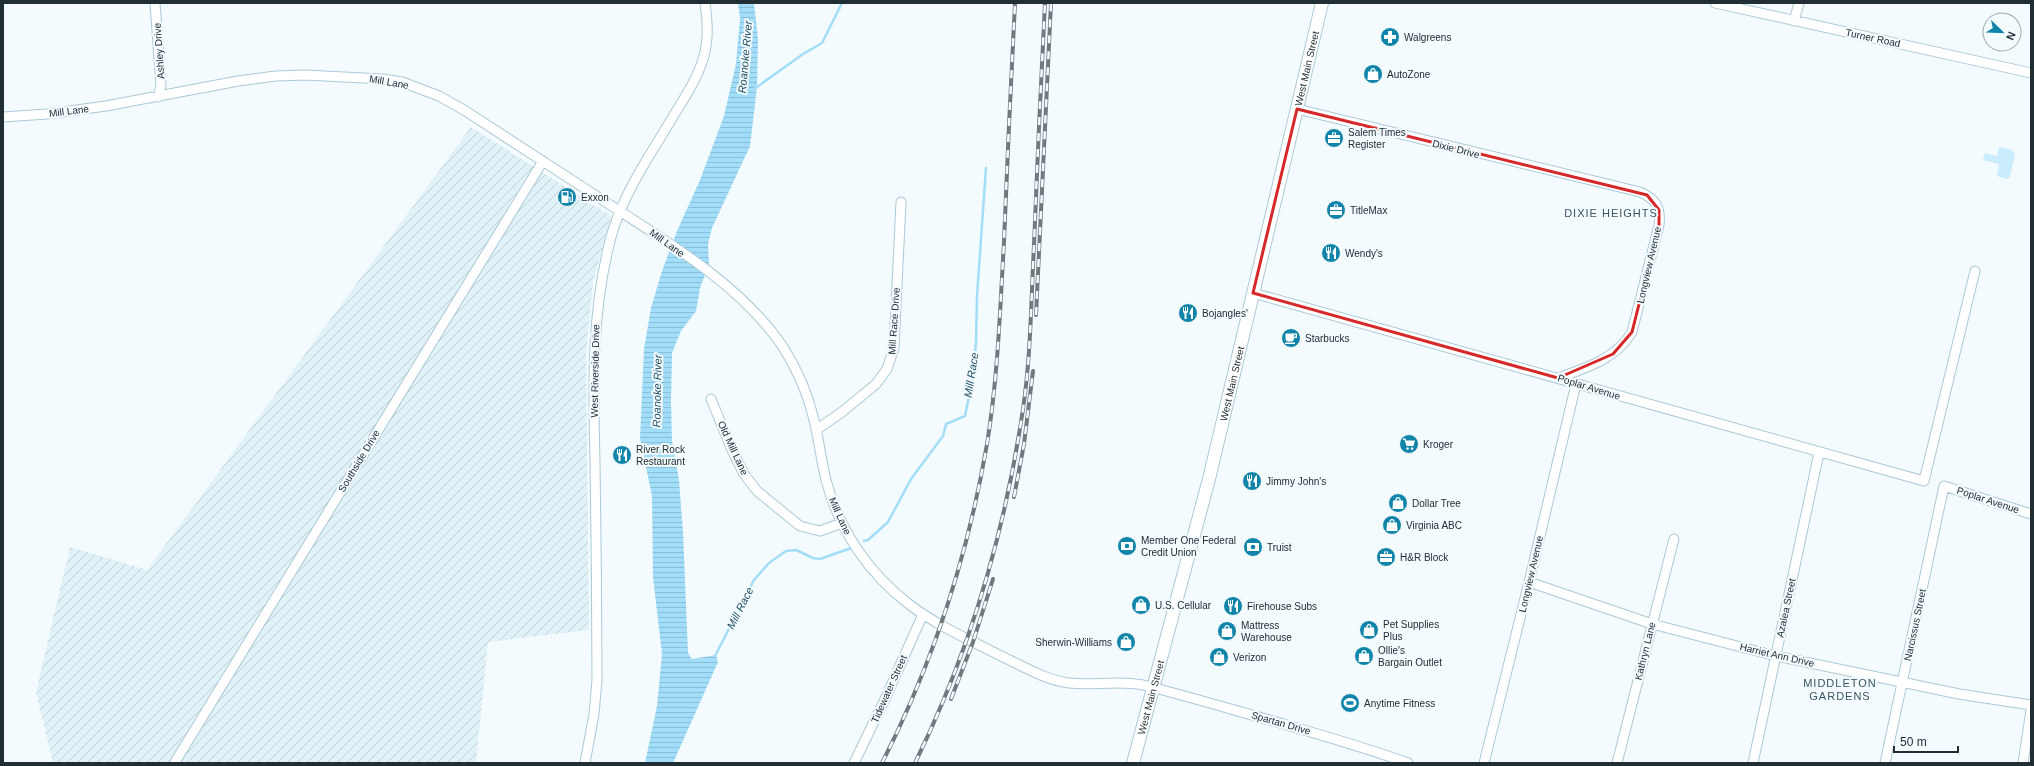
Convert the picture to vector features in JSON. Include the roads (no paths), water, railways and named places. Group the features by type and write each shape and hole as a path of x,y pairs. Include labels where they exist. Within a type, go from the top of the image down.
{"main road":[{"name":"West Main Street","path":"1133,763 1209,479 1322,3"}],"street":[{"name":"Ashley Drive","path":"155,3 162,86 158,97"},
{"name":"West Riverside Drive","path":"585,763 594,714 597,680 593,391 594,338 603,274 613,230 620,211 634,182 699,72 707,37 705,3"},
{"name":"Turner Road","path":"1715,3 1740,6 1794,21 2031,73"},
{"path":"1794,21 1799,3"},
{"name":"Mill Lane","path":"3,117 55,113 158,97 238,81 276,76 305,75 383,79 420,88 439,96 464,110 652,231 710,274 756,313 783,348 804,387 816,430 825,478 842,523 853,543 880,578 923,614 968,639 1048,678 1071,683 1122,682 1153,688"},
{"name":"Dixie Drive","path":"1297,109 1615,186"},
{"name":"Southside Drive","path":"175,762 543,161"},
{"name":"Longview Avenue","path":"1558,378 1581,370 1617,351 1627,341 1632,332 1638,313 1660,225 1659,210 1657,204 1648,195 1615,186"},
{"name":"Mill Race Drive","path":"816,430 868,391 888,369 894,348 900,202"},
{"name":"Poplar Avenue","path":"1253,293 1924,481 1975,271"},
{"name":"Longview Avenue","path":"1484,763 1530,582 1576,384"},
{"name":"Old Mill Lane","path":"711,399 732,450 744,474 757,491 800,526 820,531 842,523"},
{"name":"Azalea Street","path":"1753,763 1819,452"},
{"name":"Poplar Avenue","path":"1944,486 2031,514"},
{"name":"Narcissus Street","path":"1885,763 1944,486"},
{"name":"Kathryn Lane","path":"1617,763 1674,539"},
{"name":"Harriet Ann Drive","path":"1530,582 1652,624 1776,656 1988,699 2031,705"},
{"name":"Tidewater Street","path":"854,763 886,697 923,614"},
{"name":"Spartan Drive","path":"1153,688 1323,735 1408,763"},
{"path":"2023,763 2031,710"}],"water":[{"name":"Roanoke River","path":"738,3 754,3 758,39 757,87 750,146 712,228 708,244 709,264 700,288 696,311 681,331 672,353 672,441 679,480 683,532 688,653 692,659 716,655 718,662 673,763 645,763 657,706 662,654 653,577 652,496 640,438 644,349 651,308 662,271 677,231 700,180 724,116 736,64 740,18"}],"waterway":[{"name":"Roanoke River","path":"754,86 757,87 803,54 822,43 842,3"},
{"name":"Mill Race","path":"864,541 868,540 888,522 911,479 943,436 946,424 965,416 973,377 976,342 977,296 986,168"},
{"name":"Mill Race","path":"715,656 754,580 769,563 786,551 796,550 813,558 820,559 851,548"}],"railway":[{"path":"882,763 917,687 933,647 946,608 970,527 987,444 994,394 1000,318 1015,3"},
{"path":"915,763 953,678 983,590 1006,500 1023,409 1029,348 1045,3"},
{"path":"1036,315 1051,3"},
{"path":"1014,497 1024,444 1033,371"},
{"path":"951,699 973,642 993,579"}],"place":[{"name":"Walgreens","path":"1390,37"},
{"name":"AutoZone","path":"1373,74"},
{"name":"Salem Times Register","path":"1334,138"},
{"name":"Exxon","path":"567,197"},
{"name":"TitleMax","path":"1336,210"},
{"name":"Wendy's","path":"1331,253"},
{"name":"Bojangles'","path":"1188,313"},
{"name":"Starbucks","path":"1291,338"},
{"name":"Kroger","path":"1409,444"},
{"name":"River Rock Restaurant","path":"622,455"},
{"name":"Jimmy John's","path":"1252,481"},
{"name":"Dollar Tree","path":"1398,503"},
{"name":"Virginia ABC","path":"1392,525"},
{"name":"Member One Federal Credit Union","path":"1127,546"},
{"name":"Truist","path":"1253,547"},
{"name":"H&R Block","path":"1386,557"},
{"name":"U.S. Cellular","path":"1141,605"},
{"name":"Firehouse Subs","path":"1233,606"},
{"name":"Pet Supplies Plus","path":"1369,630"},
{"name":"Mattress Warehouse","path":"1227,631"},
{"name":"Sherwin-Williams","path":"1126,642"},
{"name":"Ollie's Bargain Outlet","path":"1364,656"},
{"name":"Verizon","path":"1219,657"},
{"name":"Anytime Fitness","path":"1350,703"}],"district":[{"name":"DIXIE HEIGHTS","path":"1611,213"},
{"name":"MIDDLETON GARDENS","path":"1840,689"}]}
